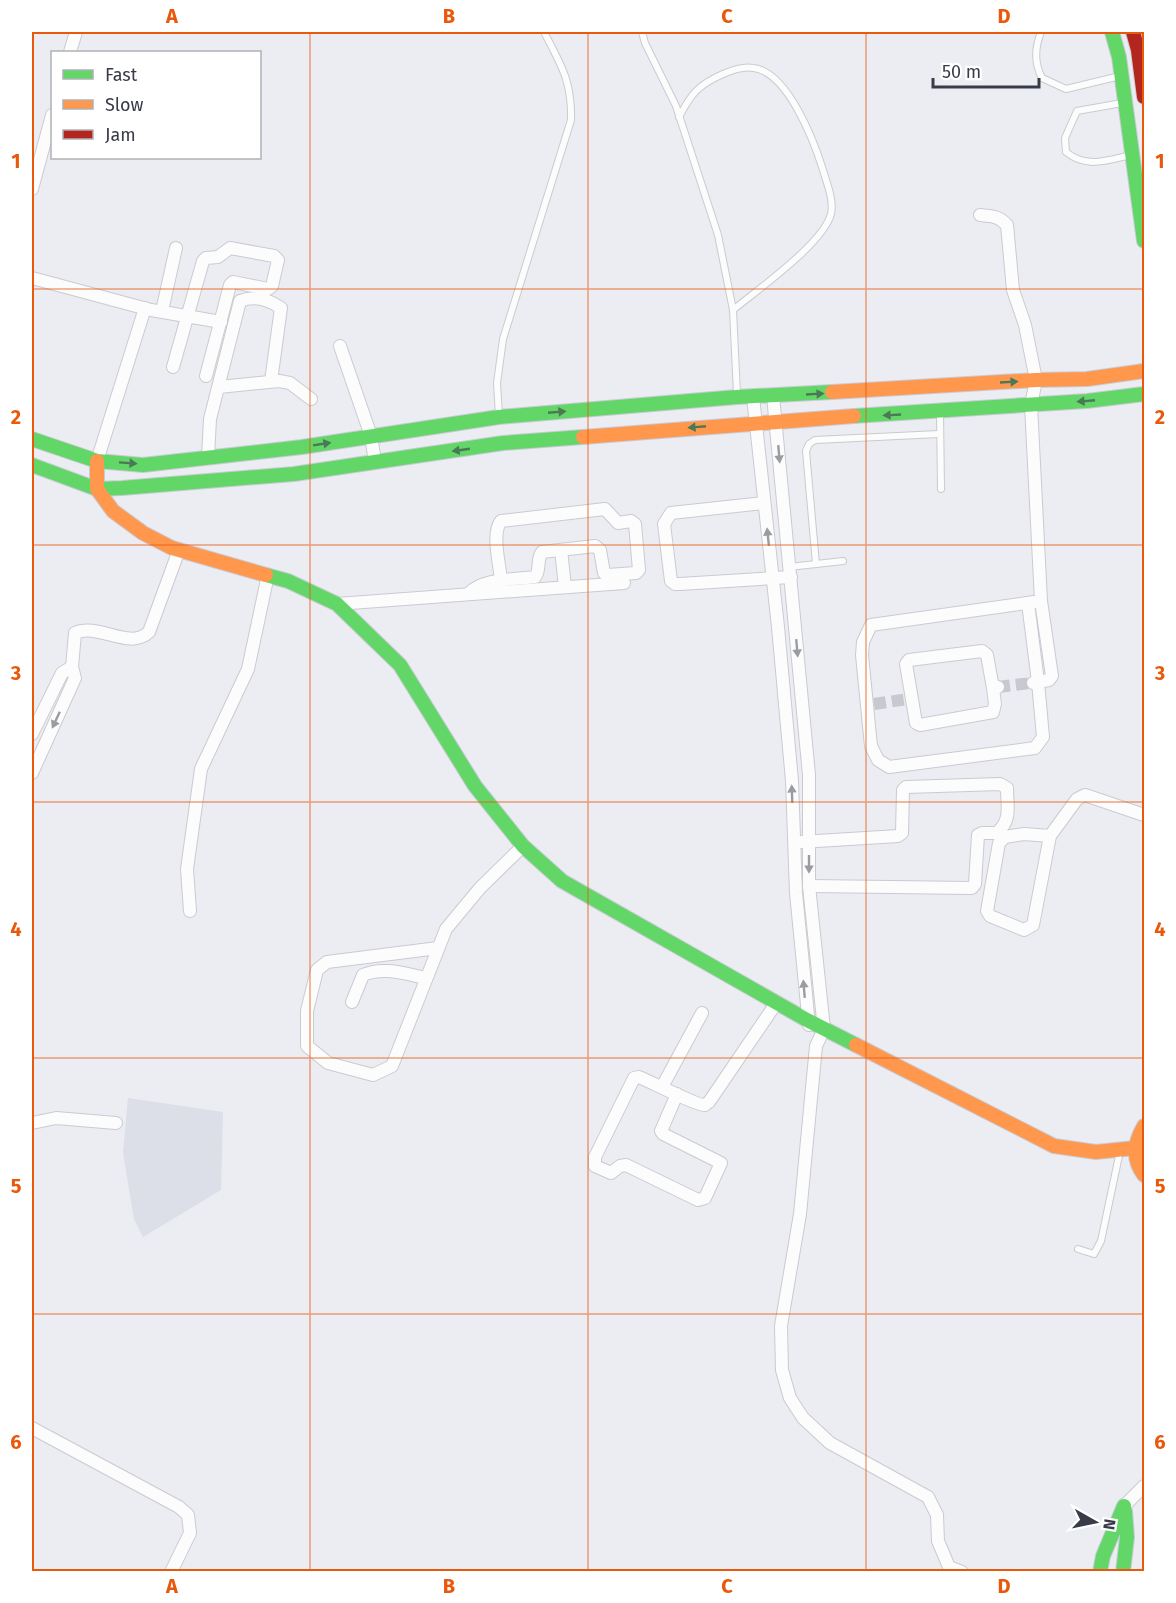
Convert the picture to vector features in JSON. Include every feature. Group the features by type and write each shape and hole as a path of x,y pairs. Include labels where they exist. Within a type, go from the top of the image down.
{"street":[{"path":"70,51 76,32"},
{"path":"1112,32 1119,57 1144,241"},
{"path":"1133,32 1141,49 1144,97"},
{"path":"32,189 51,119"},
{"path":"980,215 1002,219 1007,225 1013,290 1025,325 1036,380 1031,405 1041,601 1052,676 1049,680 1035,683"},
{"path":"162,311 176,248"},
{"path":"173,367 203,261 206,258 218,257 230,248 274,256 278,260 272,286 268,289 233,282 230,285 206,376"},
{"path":"32,278 145,308 220,322"},
{"path":"208,457 210,419 240,301 250,297 272,302 281,308 270,381"},
{"path":"145,308 97,461 97,489 113,511 143,533 179,550 288,581 337,604 400,664 474,786 523,846 562,881 807,1020 1054,1146 1096,1152 1135,1148"},
{"path":"340,346 371,436 375,462"},
{"path":"32,465 97,489 294,474 375,462 500,430 737,398 1036,380 1087,380 1144,370"},
{"path":"219,387 279,381 291,383 311,399"},
{"path":"928,387 935,412"},
{"path":"32,439 97,461 143,465 302,447 371,436 776,422 1088,402 1144,394"},
{"path":"773,396 809,775 809,886 824,1029 816,1046 800,1214 781,1326 782,1370 790,1398 802,1418 830,1443 928,1497 937,1515 938,1541 949,1567 962,1572"},
{"path":"753,397 792,781 794,842 807,1020 816,1046"},
{"path":"182,460 184,483"},
{"path":"764,503 670,513 664,524 669,577 675,584 772,579 790,572"},
{"path":"468,594 475,586 535,577 538,573 538,557 542,552 595,546 600,550 604,573 608,575 636,573 639,570 635,524 631,521 618,523 605,509 501,521 496,534 501,581"},
{"path":"32,773 75,678 72,667 75,633 83,629 133,639 143,638 149,632 179,550"},
{"path":"561,550 565,587"},
{"path":"190,911 187,869 201,769 248,669 268,575"},
{"path":"337,604 624,583"},
{"path":"1028,603 1035,683 1043,737 1035,748 890,767 879,760 871,746 871,704 862,655 863,642 871,625 1041,601"},
{"path":"982,651 987,655 995,687 993,712 920,725 916,723 910,699 906,664 909,660 982,651"},
{"path":"32,735 62,673 72,667"},
{"path":"794,842 898,836 902,833 903,790 906,787 1000,784 1007,788 1008,818 1005,826 997,833 978,835 975,884 972,888 809,886"},
{"path":"1050,836 1024,834 1005,837 999,843 987,911 990,916 1024,930 1033,925 1050,836 1077,798 1086,795 1144,815"},
{"path":"438,948 327,962 317,970 307,1011 307,1046 328,1063 373,1075 392,1066 446,929 480,888 523,846"},
{"path":"352,1002 363,975 370,972 382,970 426,978"},
{"path":"677,1094 661,1129 662,1132 721,1163 707,1196 698,1200 626,1165 620,1166 611,1173 595,1166 595,1157 634,1078 639,1077 701,1104 709,1102 777,1002"},
{"path":"662,1087 702,1013"},
{"path":"32,1123 56,1118 116,1123"},
{"path":"1144,1126 1138,1135 1135,1148 1136,1160 1144,1175"},
{"path":"32,1428 179,1507 188,1515 190,1533 171,1572"},
{"path":"1100,1572 1103,1556 1124,1506 1144,1486"},
{"path":"1123,1572 1127,1537 1124,1506"}],"lane":[{"path":"500,430 497,383 503,339 571,120 572,100 568,81 544,32"},
{"path":"642,32 645,43 676,106 718,235 733,310 737,398"},
{"path":"1041,32 1036,45 1036,57 1042,78 1066,89 1121,75"},
{"path":"679,117 687,101 700,85 731,71 744,68 765,71 782,86 800,111 819,158 831,197 831,214 823,229 800,254 733,310"},
{"path":"1125,103 1077,111 1065,138 1066,152 1082,161 1096,163 1132,154"},
{"path":"935,412 939,434 941,489"},
{"path":"816,564 806,451 809,444 815,440 939,434"},
{"path":"790,572 816,564 843,561"},
{"path":"1078,1249 1094,1254 1098,1250 1120,1150"}],"shaded area":[{"path":"128,1098 223,1112 221,1190 143,1237 134,1219 123,1153"}],"tunnel":[{"path":"998,687 1031,683"},
{"path":"874,704 908,699"}],"traffic: fast":[{"path":"1112,32 1119,57 1144,241"},
{"path":"32,439 97,461 143,465 302,447 499,417 737,397 832,392"},
{"path":"854,416 1087,401 1144,394"},
{"path":"32,465 97,489 122,488 294,474 503,443 583,437"},
{"path":"266,575 288,581 337,604 400,665 475,786 523,846 562,881 807,1020 856,1045"},
{"path":"1100,1572 1103,1556 1124,1506"},
{"path":"1123,1572 1127,1537 1125,1511"}],"traffic: slow":[{"path":"832,392 1087,379 1144,371"},
{"path":"583,437 854,416"},
{"path":"97,461 97,489 113,511 143,533 172,548 266,575"},
{"path":"856,1045 1054,1146 1096,1152 1135,1148"},
{"path":"1144,1126 1136,1145 1136,1157 1144,1175"}],"traffic: jam":[{"path":"1133,32 1138,50 1144,97"}]}
